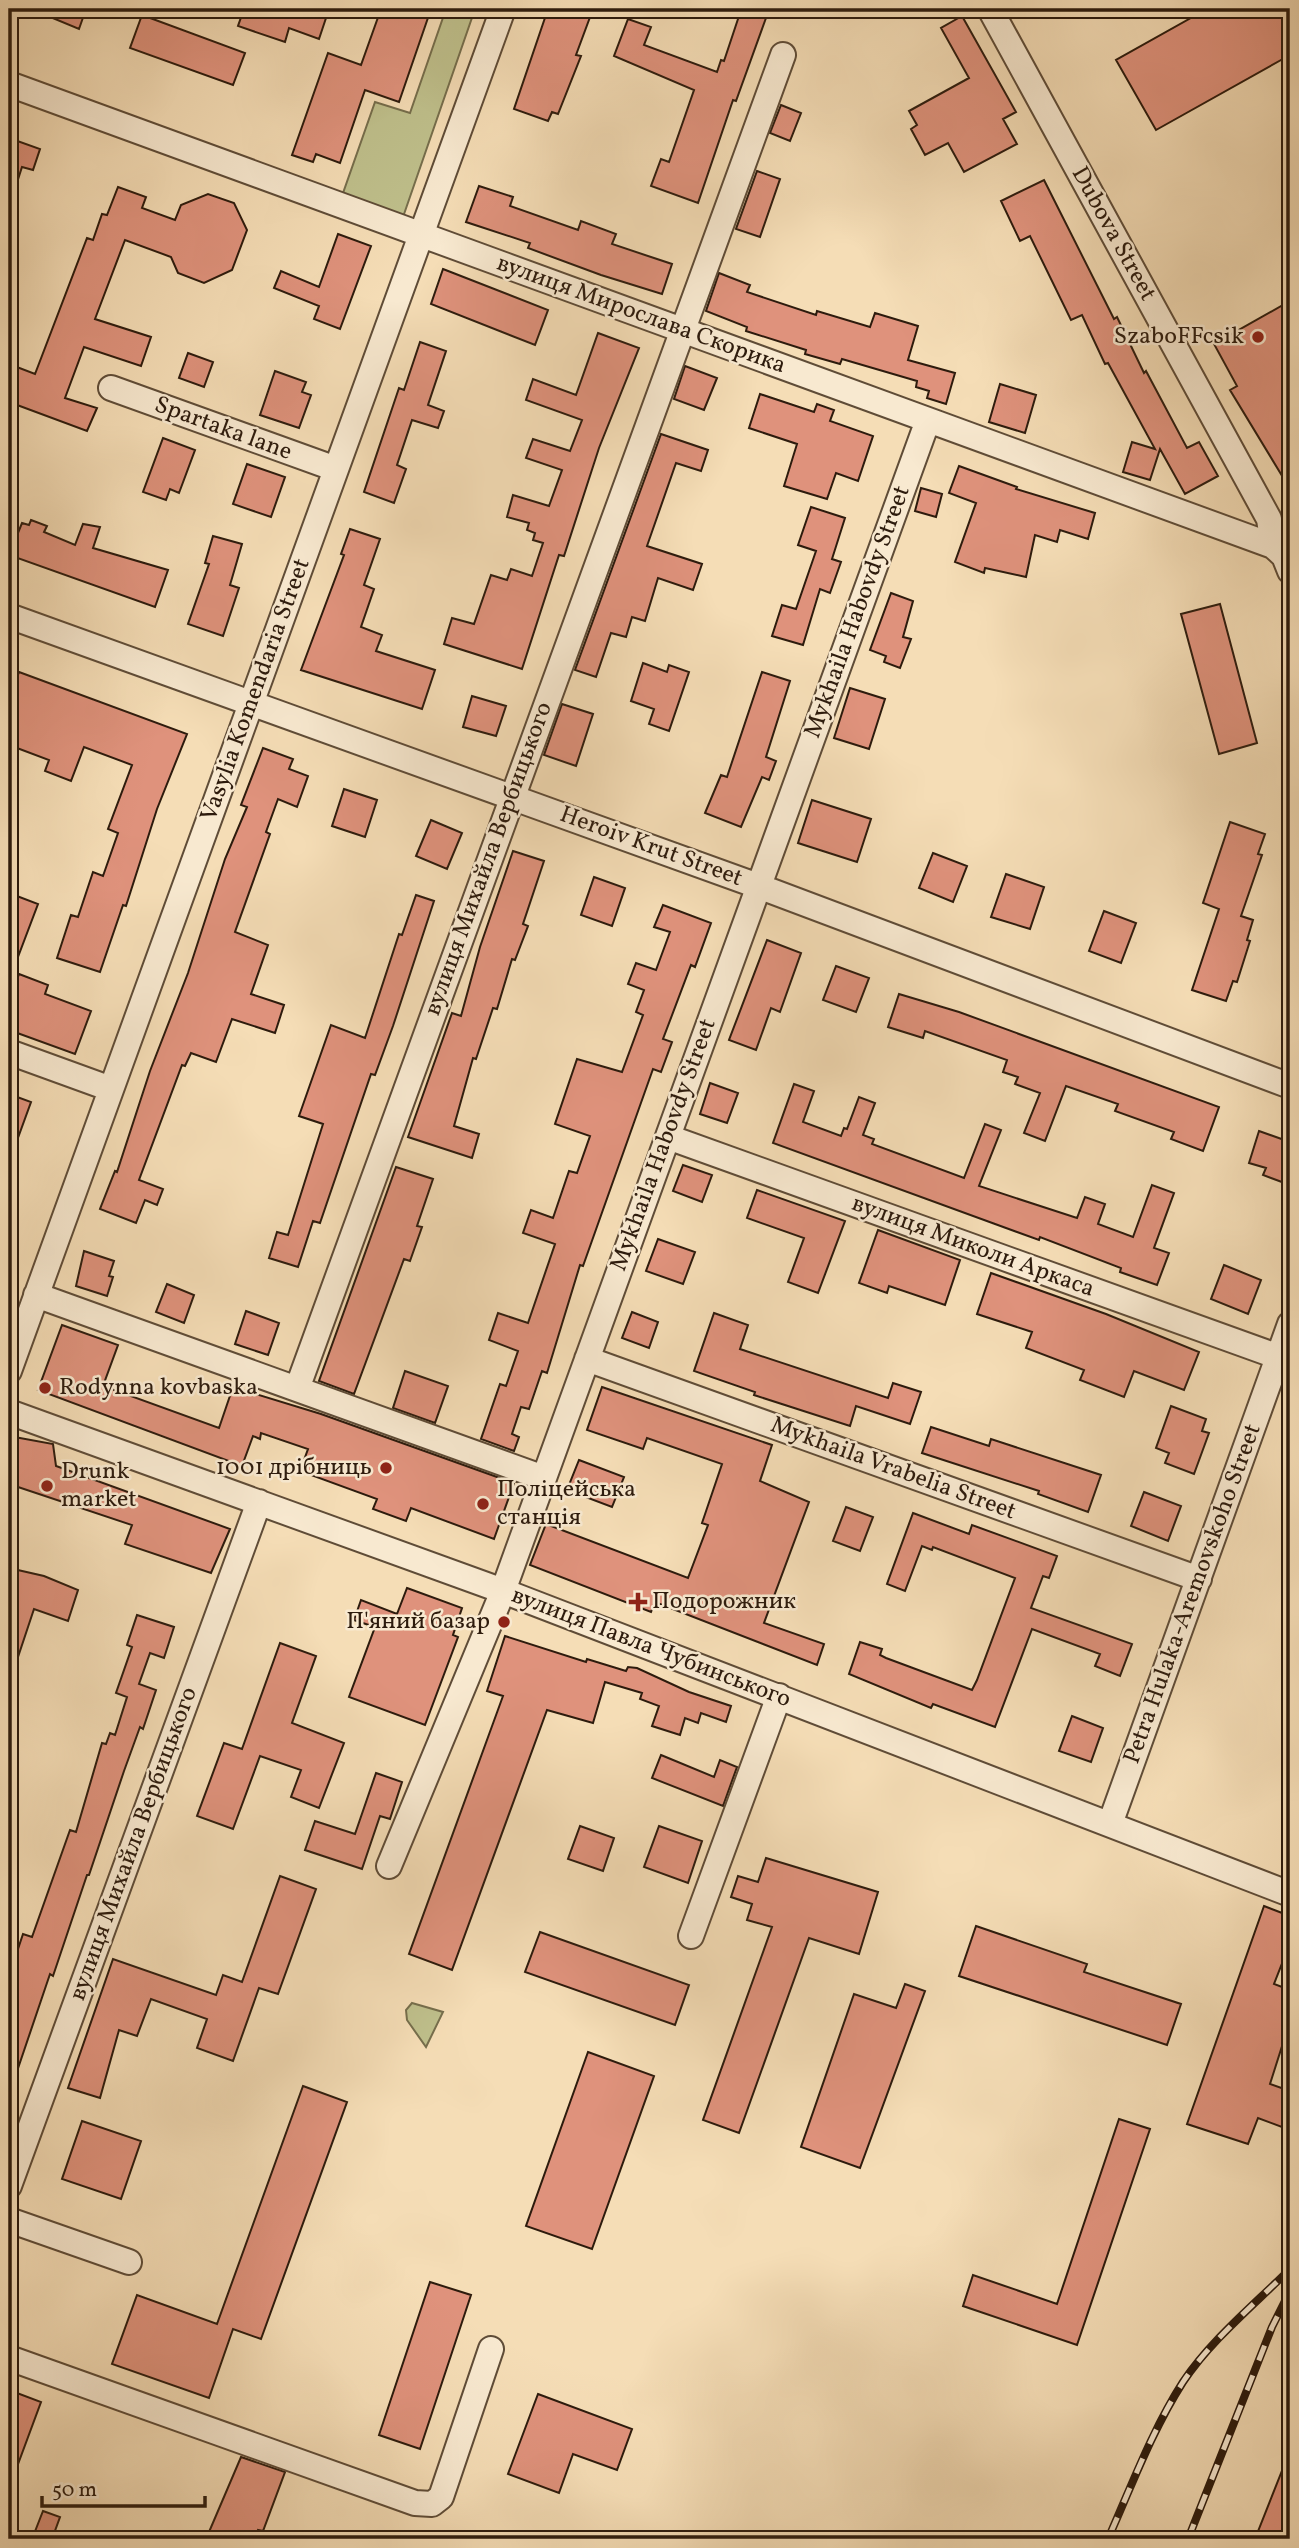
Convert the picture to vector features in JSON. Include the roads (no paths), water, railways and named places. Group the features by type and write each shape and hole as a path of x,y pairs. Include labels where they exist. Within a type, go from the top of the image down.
{"street":[{"name":"Vasylia Komendaria Street","path":"9,1371 503,9"},
{"name":"Dubova Street","path":"990,9 1269,519 1273,546 1284,556 1290,571"},
{"name":"вулиця Михайла Вербицького","path":"297,1389 783,55"},
{"name":"вулиця Мирослава Скорика","path":"9,84 1273,546"},
{"name":"Spartaka lane","path":"111,388 336,469"},
{"name":"Mykhaila Habovdy Street","path":"389,1866 503,1591 928,420"},
{"name":"Heroiv Krut Street","path":"9,616 758,886 1290,1086"},
{"path":"9,1052 111,1089"},
{"name":"вулиця Миколи Аркаса","path":"667,1137 1279,1357"},
{"path":"36,1295 544,1478"},
{"name":"Petra Hulaka-Aremovskoho Street","path":"1110,1824 1290,1324"},
{"name":"Mykhaila Vrabelia Street","path":"587,1359 1199,1579"},
{"name":"вулиця Павла Чубинського","path":"9,1412 503,1591 1290,1894"},
{"name":"вулиця Михайла Вербицького","path":"9,2186 259,1503"},
{"path":"691,1936 779,1696"},
{"path":"9,2220 129,2262"},
{"path":"9,2358 415,2503 432,2504 441,2497 491,2349"}],"railway":[{"path":"1111,2532 1153,2437 1183,2382 1220,2337 1290,2269"},
{"path":"1188,2539 1272,2327 1290,2291"}],"place":[{"name":"SzaboFFcsik","path":"1258,337"},
{"name":"Rodynna kovbaska","path":"45,1388"},
{"name":"1001 дрібниць","path":"386,1468"},
{"name":"Drunk market","path":"47,1486"},
{"name":"Поліцейська станція","path":"483,1504"},
{"name":"Подорожник","path":"638,1602"},
{"name":"П'яний базар","path":"504,1622"}]}
